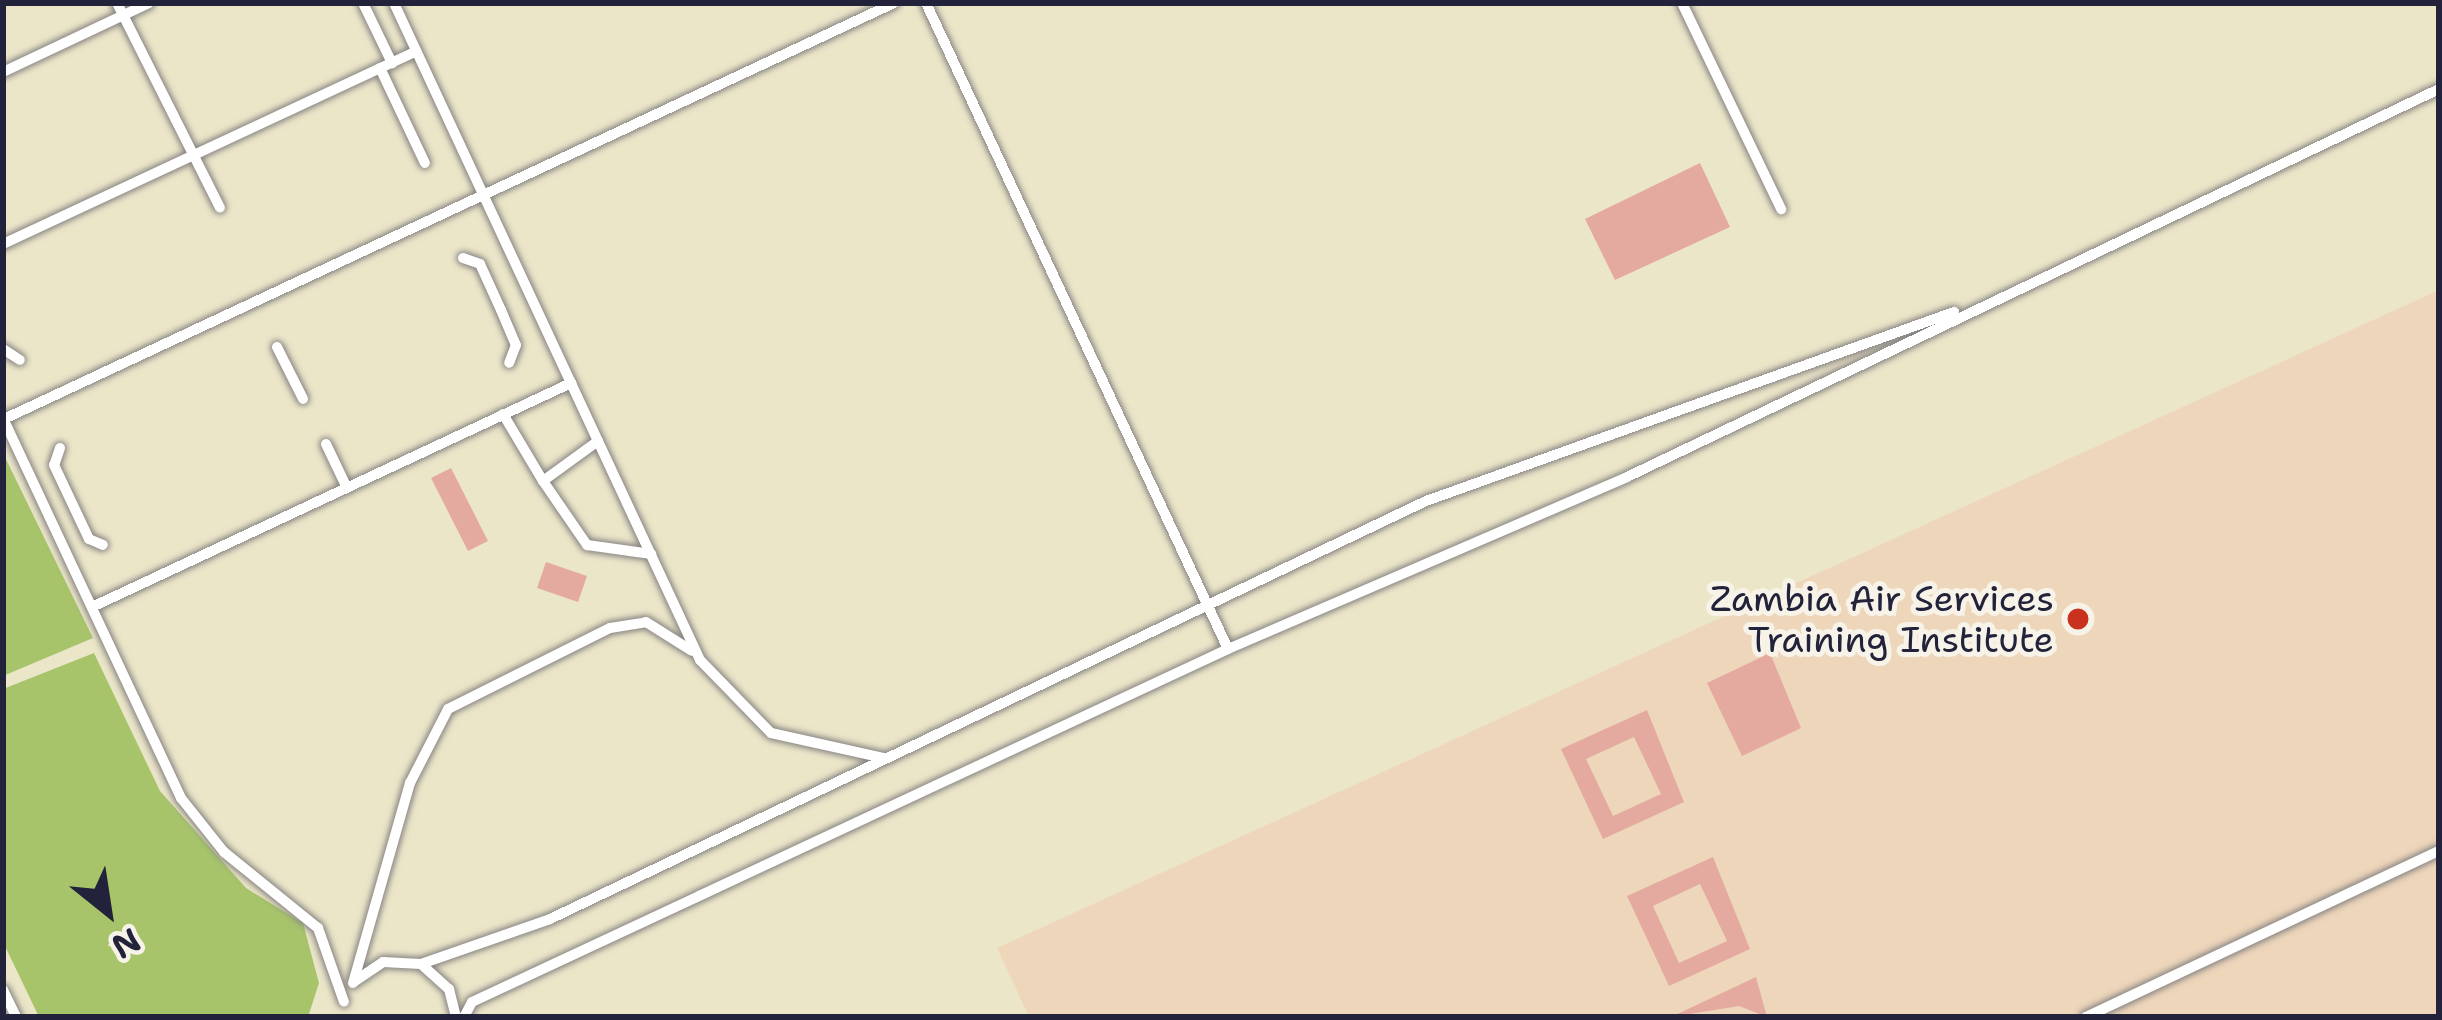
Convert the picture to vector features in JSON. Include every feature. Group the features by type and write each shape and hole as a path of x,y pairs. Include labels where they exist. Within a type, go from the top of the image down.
{"lane":[{"path":"117,3 220,208"},
{"path":"3,72 148,3"},
{"path":"363,3 425,163"},
{"path":"394,3 700,660"},
{"path":"344,1002 318,928 224,852 181,798 3,419 894,3"},
{"path":"926,3 1228,649"},
{"path":"1682,3 1780,209"},
{"path":"3,244 416,51"},
{"path":"421,964 449,989 460,1017 472,1002 1228,649 1627,477 2439,89"},
{"path":"463,258 481,264 516,345 509,363"},
{"path":"352,983 383,962 421,964 550,919 1205,602 1426,501 2036,280"},
{"path":"277,347 303,399"},
{"path":"3,349 20,360"},
{"path":"92,607 572,383"},
{"path":"503,414 587,545 651,554"},
{"path":"543,481 598,441"},
{"path":"326,445 346,486"},
{"path":"60,448 54,465 88,539 104,544"},
{"path":"342,1017 395,827 448,709 610,628 659,626 700,660 771,733 885,758"},
{"path":"2086,1017 2439,851"},
{"path":"3,990 16,1017"}],"shaded area":[{"name":"Zambia Air Services Training Institute","path":"2439,290 2439,1017 1029,1017 997,948"}],"green space":[{"path":"3,453 93,638 3,676"},
{"path":"94,653 160,791 246,888 303,923 319,983 308,1017 39,1017 3,942 3,689"}],"building":[{"path":"1700,163 1730,227 1615,280 1585,219"},
{"path":"451,468 488,541 468,551 431,478"},
{"path":"546,562 587,576 578,602 537,588"},
{"path":"1770,653 1801,728 1742,756 1707,683"},
{"path":"1647,710 1684,802 1603,839 1561,749","holes":["1634,737 1661,794 1613,816 1586,759"]},
{"path":"1713,857 1750,949 1669,986 1627,896","holes":["1700,884 1727,941 1679,963 1653,906"]},
{"path":"1756,977 1767,1017 1739,1006 1671,1017"}],"place":[{"name":"Zambia Air Services Training Institute","path":"2078,619"}]}
